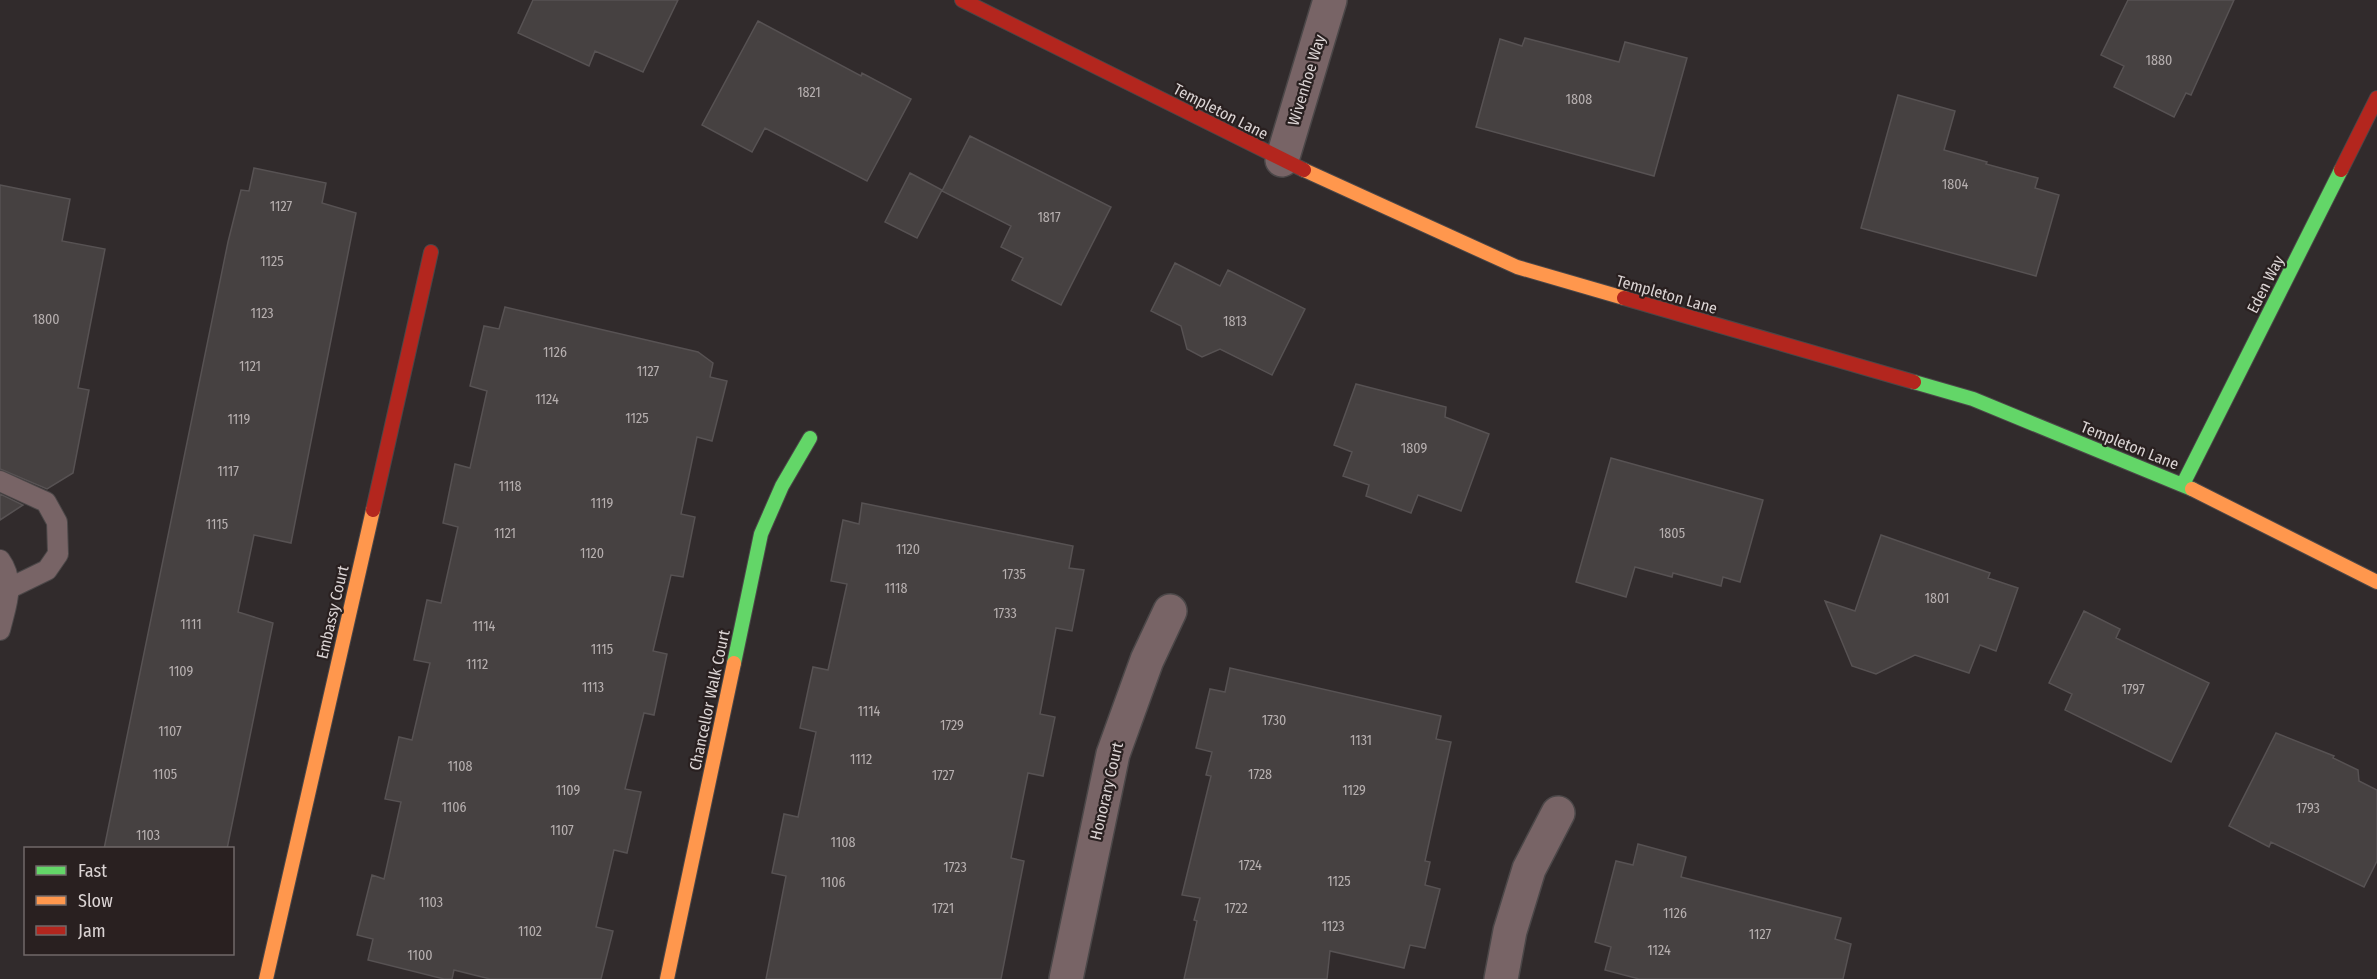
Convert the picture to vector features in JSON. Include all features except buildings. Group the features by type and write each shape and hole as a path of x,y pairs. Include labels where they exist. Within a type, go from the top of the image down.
{"street":[{"name":"Templeton Lane","path":"963,0 1282,160 1517,267 1973,399 2183,484 2377,582"},
{"name":"Wivenhoe Way","path":"1282,160 1330,0"},
{"name":"Eden Way","path":"2183,484 2377,98"},
{"name":"Embassy Court","path":"266,979 431,252"},
{"name":"Chancellor Walk Court","path":"667,979 761,534 782,486 810,438"},
{"name":"Honorary Court","path":"1066,979 1113,754 1147,660 1170,611"},
{"path":"1501,979 1510,931 1529,869 1558,813"}],"lane":[{"path":"0,481 46,502 57,522 58,554 47,570 10,588"},
{"path":"0,560 6,568 10,588 0,630"}],"traffic: fast":[{"path":"2183,484 2341,170"},
{"path":"1914,382 1973,399 2192,489"},
{"path":"734,663 761,534 782,486 810,438"}],"traffic: slow":[{"path":"1304,170 1517,267 1624,298"},
{"path":"2192,489 2377,582"},
{"path":"266,979 373,510"},
{"path":"667,979 734,663"}],"traffic: jam":[{"path":"962,0 1304,170"},
{"path":"2341,170 2377,98"},
{"path":"373,510 431,252"},
{"path":"1624,298 1914,382"}]}
